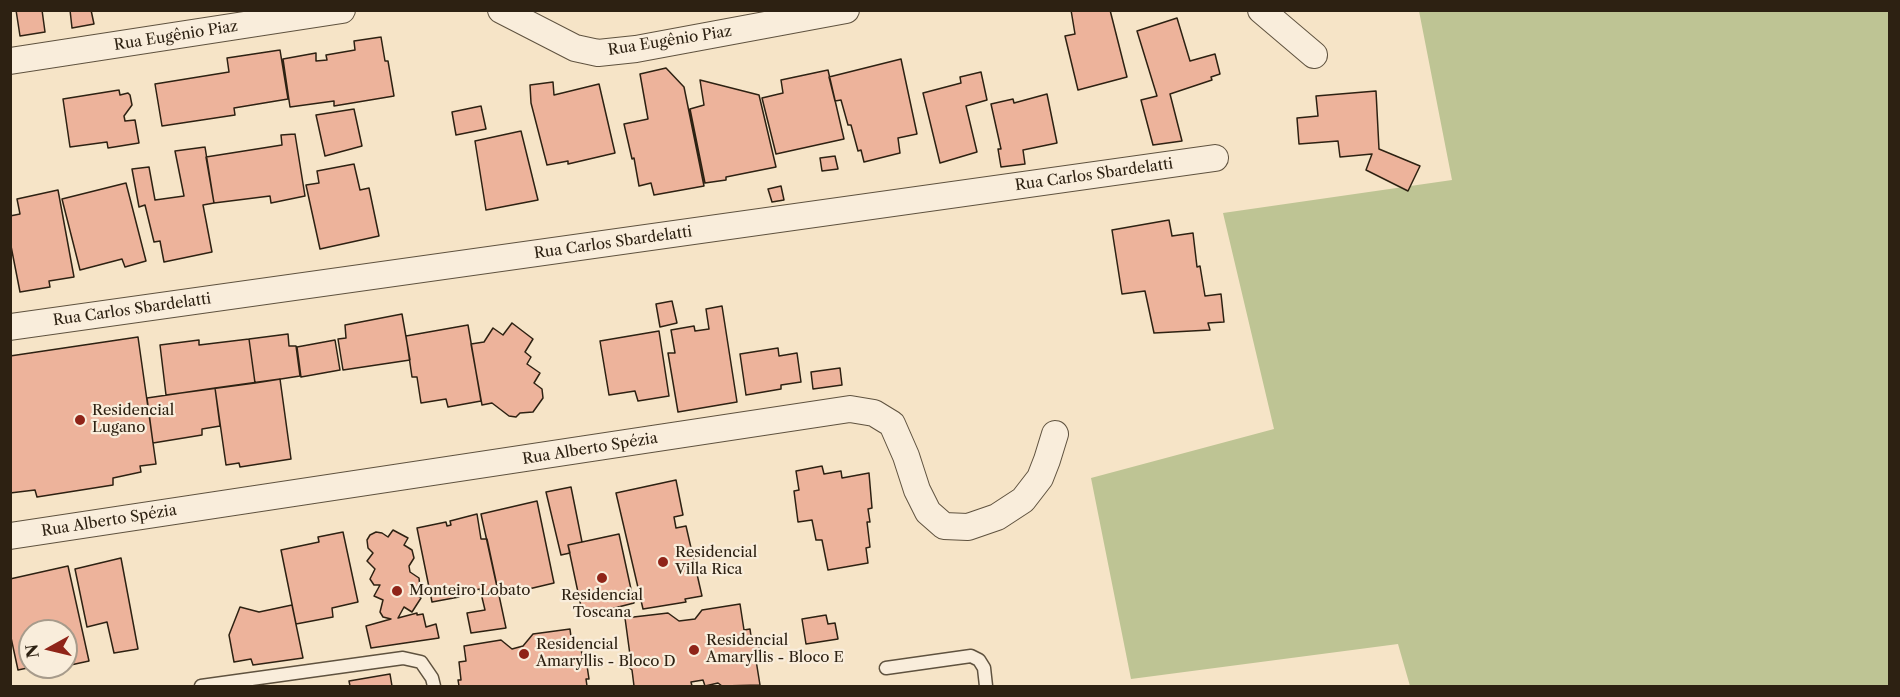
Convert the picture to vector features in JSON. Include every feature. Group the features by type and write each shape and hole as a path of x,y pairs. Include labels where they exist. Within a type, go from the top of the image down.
{"street":[{"name":"Rua Eugênio Piaz","path":"10,61 342,10"},
{"name":"Rua Eugênio Piaz","path":"501,10 575,48 598,53 846,10"},
{"path":"1261,10 1314,54"},
{"name":"Rua Carlos Sbardelatti","path":"10,327 1215,158"},
{"name":"Rua Alberto Spézia","path":"10,536 850,410 874,412 892,424 917,490 928,512 944,526 968,527 997,517 1023,500 1040,478 1055,434"}],"lane":[{"path":"886,668 971,656 980,660 984,668 986,687"},
{"path":"201,687 403,658 421,662 432,678 434,687"}],"green space":[{"path":"1419,11 1889,11 1889,686 1410,686 1398,644 1131,679 1091,478 1274,429 1223,213 1452,180"}],"building":[{"path":"16,10 42,10 45,32 20,36"},
{"path":"70,10 91,10 94,24 72,28"},
{"path":"1071,10 1110,10 1127,77 1078,90 1065,36 1075,34"},
{"path":"1177,18 1190,61 1215,54 1220,74 1211,77 1212,80 1170,94 1182,141 1153,145 1141,100 1157,96 1137,31"},
{"path":"381,37 394,96 334,106 334,101 290,107 283,59 316,53 316,61 327,60 326,55 355,50 354,41"},
{"path":"280,50 288,99 234,108 235,115 162,126 155,84 229,72 227,58"},
{"path":"901,59 917,134 898,138 900,153 864,162 861,150 858,151 851,125 848,125 841,100 835,101 829,77"},
{"path":"666,68 684,87 704,186 654,195 651,183 639,186 624,124 648,119 640,74"},
{"path":"828,70 844,139 776,154 762,98 783,93 781,80"},
{"path":"981,72 987,100 966,106 977,152 940,163 923,93 961,83 960,77"},
{"path":"700,80 759,95 776,167 705,183 690,109 704,105"},
{"path":"553,82 554,95 599,84 615,153 568,164 568,161 547,165 531,103 530,85"},
{"path":"119,90 120,95 128,93 130,95 132,105 124,116 125,121 135,120 139,143 108,148 107,142 70,147 63,99"},
{"path":"1376,91 1379,149 1420,166 1408,191 1366,170 1372,154 1340,157 1338,141 1299,144 1297,118 1318,116 1316,96"},
{"path":"1047,94 1057,143 1023,150 1025,164 1001,167 998,149 1001,149 991,104 1013,99 1014,103"},
{"path":"481,106 486,129 456,135 452,112"},
{"path":"354,109 362,146 325,156 316,115"},
{"path":"521,131 538,200 486,210 475,141"},
{"path":"295,134 305,196 271,203 270,196 214,203 206,157 282,145 281,135"},
{"path":"205,147 214,203 203,205 212,252 164,262 160,241 154,242 145,205 139,207 132,169 149,167 155,200 184,196 175,151"},
{"path":"835,156 838,169 822,171 820,158"},
{"path":"354,164 360,190 369,188 379,236 320,249 306,185 319,183 317,171"},
{"path":"126,183 146,261 125,267 122,259 80,270 62,199"},
{"path":"781,186 784,200 772,202 768,189"},
{"path":"58,190 74,277 49,281 50,287 20,292 10,241 10,216 20,214 17,199"},
{"path":"1169,220 1172,236 1193,233 1197,267 1200,266 1205,296 1221,294 1224,322 1208,323 1210,330 1154,333 1145,291 1122,294 1112,230"},
{"path":"672,301 677,323 660,327 656,304"},
{"path":"722,306 737,402 678,412 668,353 675,353 671,330 694,326 695,331 709,329 706,309"},
{"path":"402,314 410,360 343,370 338,339 346,338 345,325"},
{"path":"512,323 533,339 525,352 531,357 527,364 540,373 534,383 542,389 543,398 533,412 520,413 516,417 509,416 492,403 482,405 471,344 484,342 493,328 503,335"},
{"path":"468,325 481,401 448,407 446,399 421,403 417,377 412,377 406,336"},
{"path":"659,331 669,396 638,401 635,391 609,395 600,341"},
{"path":"288,334 289,346 296,346 300,376 255,383 249,339"},
{"name":"Residencial Lugano","path":"138,337 156,464 140,466 141,472 113,478 113,485 37,497 35,490 10,493 10,356"},
{"path":"249,339 255,383 166,395 160,345 199,340 199,345"},
{"path":"335,340 340,370 301,377 297,347"},
{"path":"778,348 779,356 797,353 801,382 781,385 781,389 746,395 740,354"},
{"path":"840,368 842,385 813,389 811,372"},
{"path":"280,379 291,459 240,467 239,463 226,465 215,388"},
{"path":"215,388 220,426 202,429 202,435 153,443 147,398"},
{"path":"822,466 824,474 841,471 842,478 869,473 872,508 868,509 870,522 867,522 870,547 866,548 868,563 828,570 822,540 816,540 812,520 798,522 794,491 799,490 796,471"},
{"name":"Residencial Villa Rica","path":"676,480 683,515 674,517 676,528 686,526 702,596 685,599 686,602 643,609 616,493"},
{"path":"571,487 582,542 568,545 570,553 561,555 546,492"},
{"path":"537,501 554,583 499,596 481,514"},
{"path":"477,514 481,539 487,539 506,628 471,633 467,613 485,610 480,589 458,593 459,597 432,602 417,528 446,522 447,526 451,525 450,521"},
{"name":"Monteiro Lobato","path":"393,530 408,538 404,545 412,550 414,558 409,566 410,572 419,578 420,587 415,594 421,598 412,612 404,607 398,618 417,613 417,615 423,614 426,627 436,624 439,638 371,648 366,626 391,619 383,617 380,612 383,600 374,596 380,585 374,585 370,579 375,569 367,561 373,553 368,548 367,540 376,532 388,537"},
{"path":"343,532 358,602 332,608 333,617 296,624 281,550 319,542 318,537"},
{"name":"Residencial Toscana","path":"619,534 634,603 583,616 568,545"},
{"path":"121,558 138,649 114,653 107,622 87,627 75,569"},
{"path":"68,566 89,661 78,663 78,619 18,619 18,670 10,633 10,579"},
{"name":"Residencial Amaryllis - Bloco E","path":"740,604 744,630 750,629 751,636 761,645 755,654 760,685 722,686 718,683 705,686 703,680 691,682 692,686 634,686 632,670 626,665 630,655 625,618 668,613 679,621 695,619 702,610"},
{"path":"292,605 303,658 253,665 251,659 234,662 229,635 240,607 259,612"},
{"path":"826,615 828,624 835,623 838,639 806,644 802,619"},
{"name":"Residencial Amaryllis - Bloco D","path":"570,629 572,645 580,643 583,660 586,659 589,679 586,679 587,686 459,686 458,680 461,680 459,662 466,661 464,646 501,640 512,649 523,646 533,634"},
{"path":"390,674 392,686 350,686 349,681"}],"place":[{"name":"Residencial Lugano","path":"80,420"},
{"name":"Residencial Villa Rica","path":"663,562"},
{"name":"Residencial Toscana","path":"602,578"},
{"name":"Monteiro Lobato","path":"397,591"},
{"name":"Residencial Amaryllis - Bloco E","path":"694,650"},
{"name":"Residencial Amaryllis - Bloco D","path":"524,654"}]}
